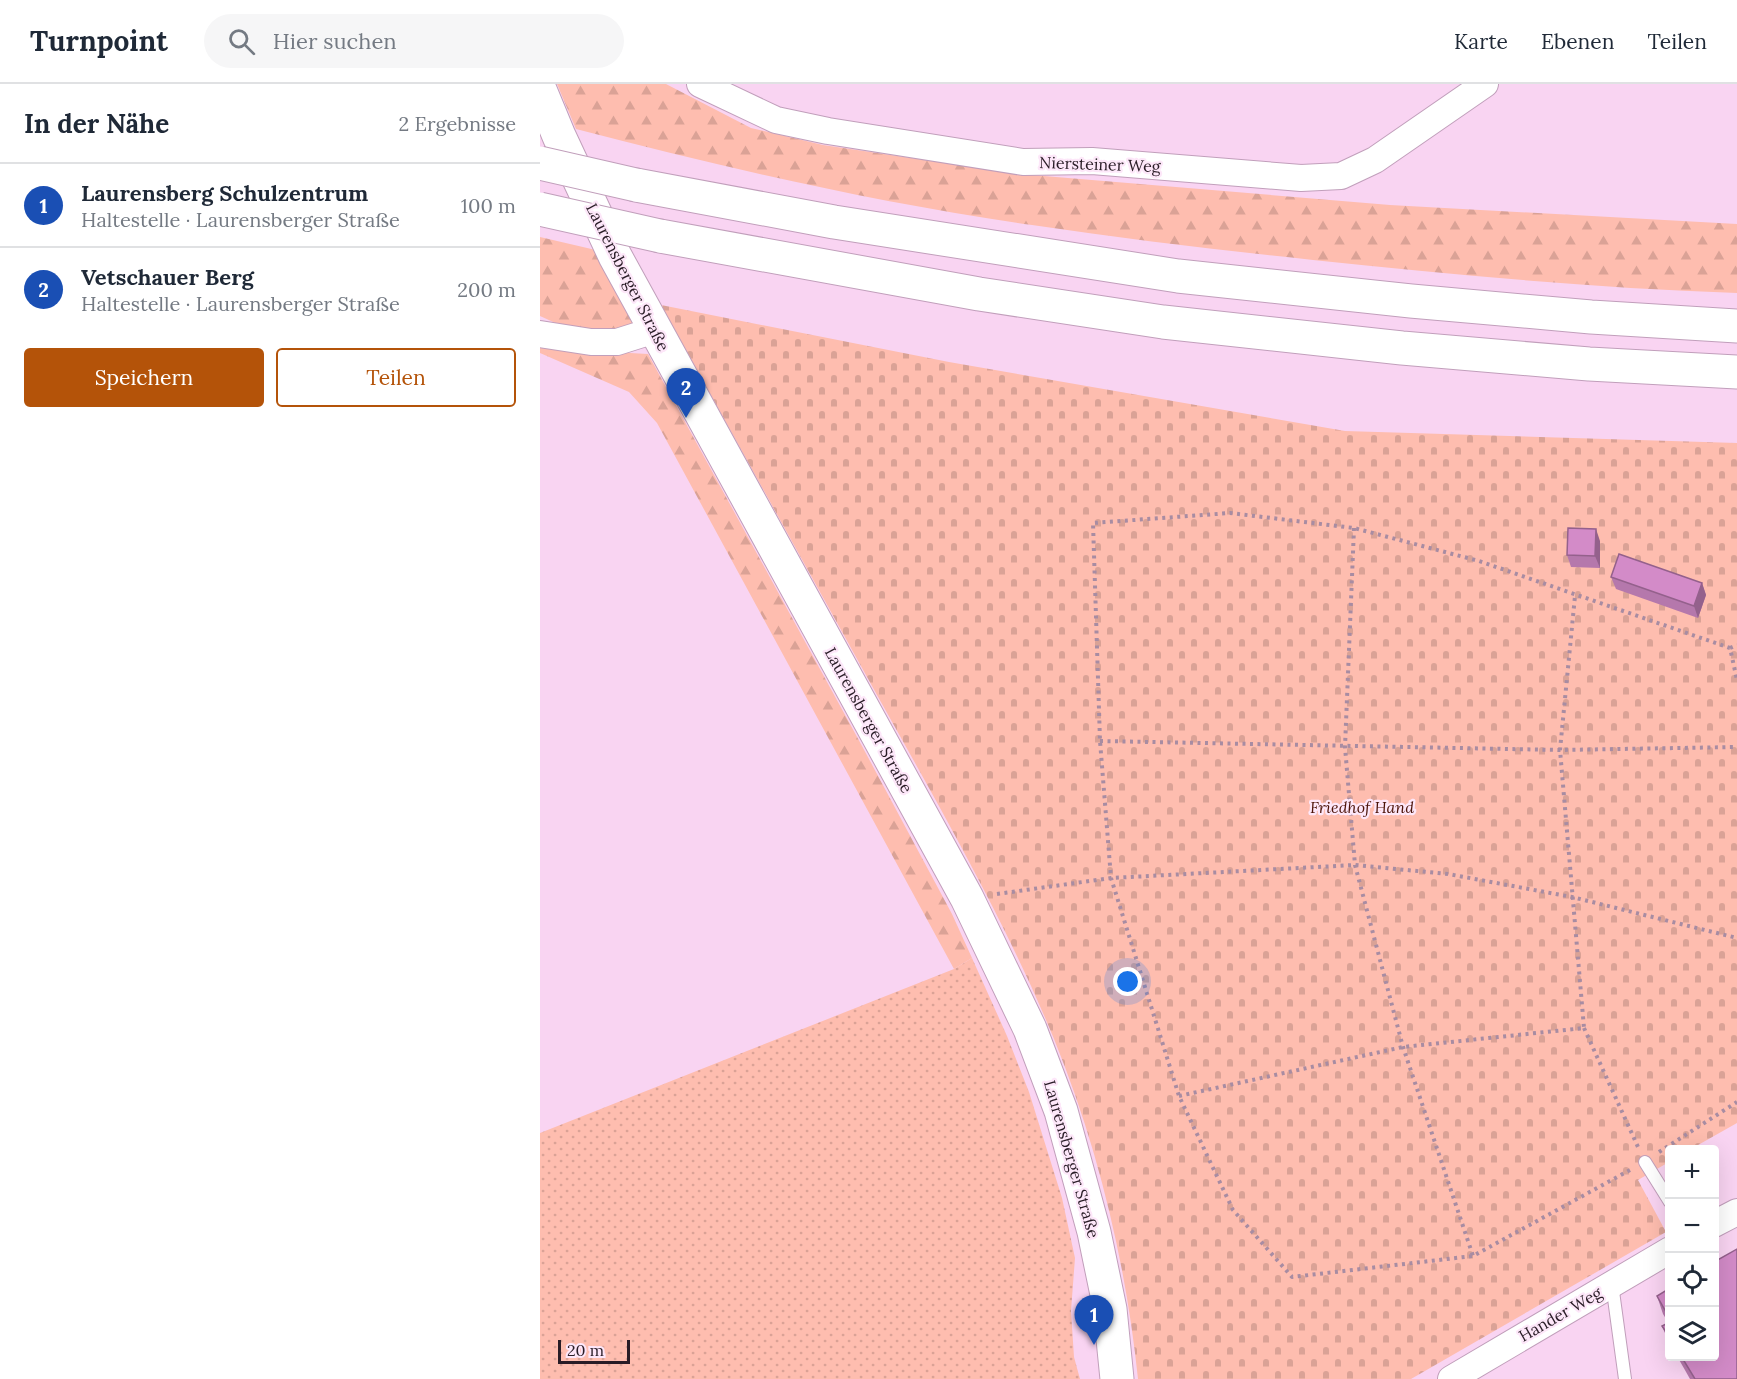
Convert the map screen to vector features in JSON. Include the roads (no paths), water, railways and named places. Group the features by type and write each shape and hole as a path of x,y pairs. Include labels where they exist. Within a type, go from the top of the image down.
{"main road":[{"name":"Laurensberger Straße","path":"540,90 615,256 967,898 1030,1029 1061,1111 1094,1232 1110,1309 1117,1379"},
{"path":"540,163 636,185 834,222 1178,276 1580,316 1737,326"},
{"path":"540,209 660,236 979,294 1163,322 1414,349 1589,364 1737,372"}],"street":[{"name":"Niersteiner Weg","path":"700,84 777,120 828,131 1023,162 1092,161 1301,178 1341,176 1375,160 1485,84"},
{"path":"540,334 591,342 617,342 655,330"},
{"path":"1719,1221 1737,1212"},
{"name":"Hander Weg","path":"1451,1379 1665,1253"}],"lane":[{"path":"1645,1162 1668,1199"},
{"path":"1612,1284 1625,1379"}],"place":[{"name":"Vetschauer Berg","path":"686,418"},
{"name":"Laurensberg Schulzentrum","path":"1094,1345"}],"park label":[{"name":"Friedhof Hand","path":"1362,807"}]}
